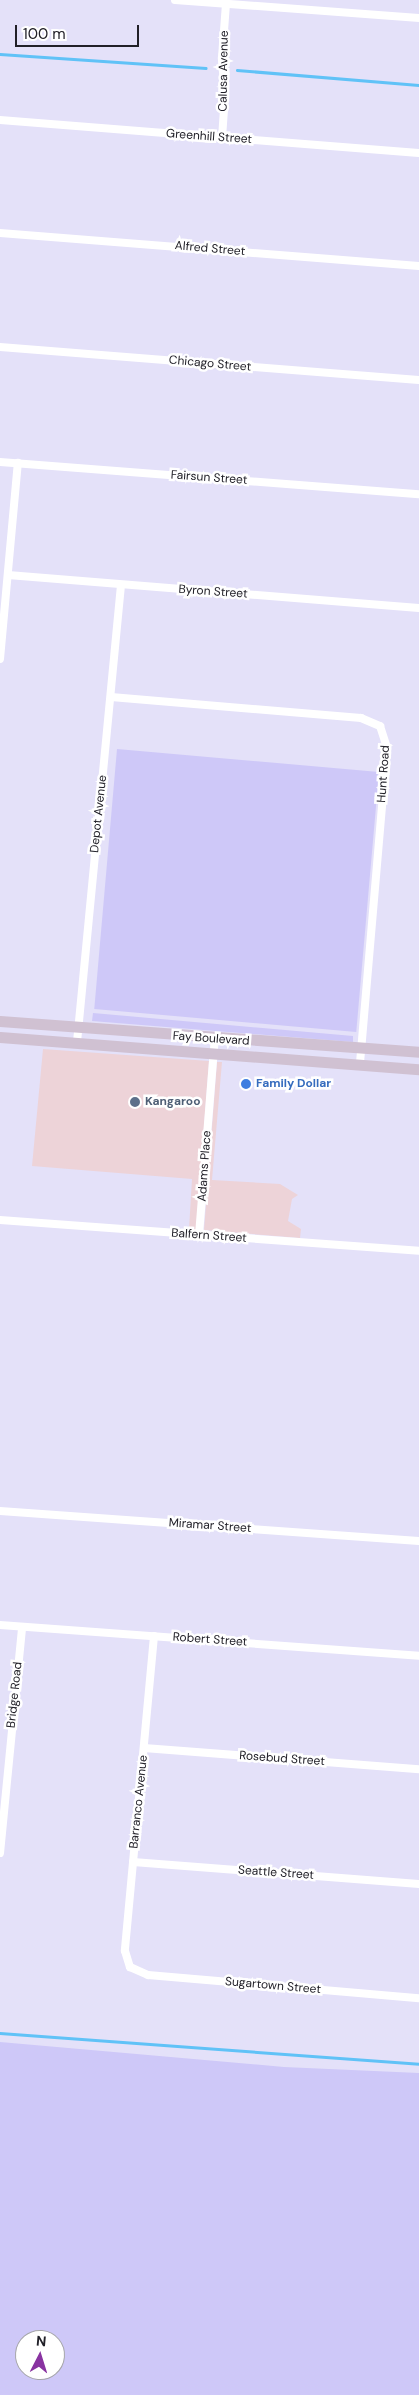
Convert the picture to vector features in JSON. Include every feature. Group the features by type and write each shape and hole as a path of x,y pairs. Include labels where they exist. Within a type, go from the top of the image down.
{"main road":[{"name":"Fay Boulevard","path":"0,1021 419,1052"},
{"name":"Fay Boulevard","path":"0,1037 419,1069"}],"street":[{"path":"175,0 226,4 274,4 419,18"},
{"name":"Calusa Avenue","path":"222,138 225,95 222,58 226,4"},
{"name":"Greenhill Street","path":"0,120 419,153"},
{"name":"Alfred Street","path":"0,232 419,266"},
{"name":"Chicago Street","path":"0,347 419,380"},
{"name":"Fairsun Street","path":"0,462 419,494"},
{"path":"0,659 18,463"},
{"name":"Byron Street","path":"8,575 419,608"},
{"name":"Depot Avenue","path":"77,1042 121,585"},
{"name":"Hunt Road","path":"111,698 362,718 380,726 387,748 360,1064"},
{"name":"Adams Place","path":"199,1235 215,1036"},
{"name":"Balfern Street","path":"0,1220 419,1251"},
{"name":"Miramar Street","path":"0,1511 419,1542"},
{"name":"Robert Street","path":"0,1625 419,1656"},
{"name":"Bridge Road","path":"0,1853 22,1627"},
{"name":"Barranco Avenue","path":"130,1966 125,1951 154,1636"},
{"name":"Rosebud Street","path":"144,1748 419,1769"},
{"name":"Seattle Street","path":"133,1862 419,1884"},
{"name":"Sugartown Street","path":"130,1966 148,1976 419,1998"}],"shaded area":[{"path":"117,749 379,772 356,1032 94,1009"},
{"path":"93,1013 353,1036 353,1042 92,1021"},
{"path":"43,1049 209,1061 196,1230 189,1229 192,1179 32,1166"},
{"path":"217,1062 222,1062 212,1180 280,1184 298,1195 292,1199 288,1221 301,1229 300,1238 204,1230"},
{"path":"0,2042 284,2067 419,2073 419,2395 0,2395"}],"waterway":[{"path":"0,54 206,68"},
{"path":"237,70 419,85"},
{"path":"0,2033 419,2064"}],"place":[{"name":"Family Dollar","path":"246,1084"},
{"name":"Kangaroo","path":"135,1102"}]}
